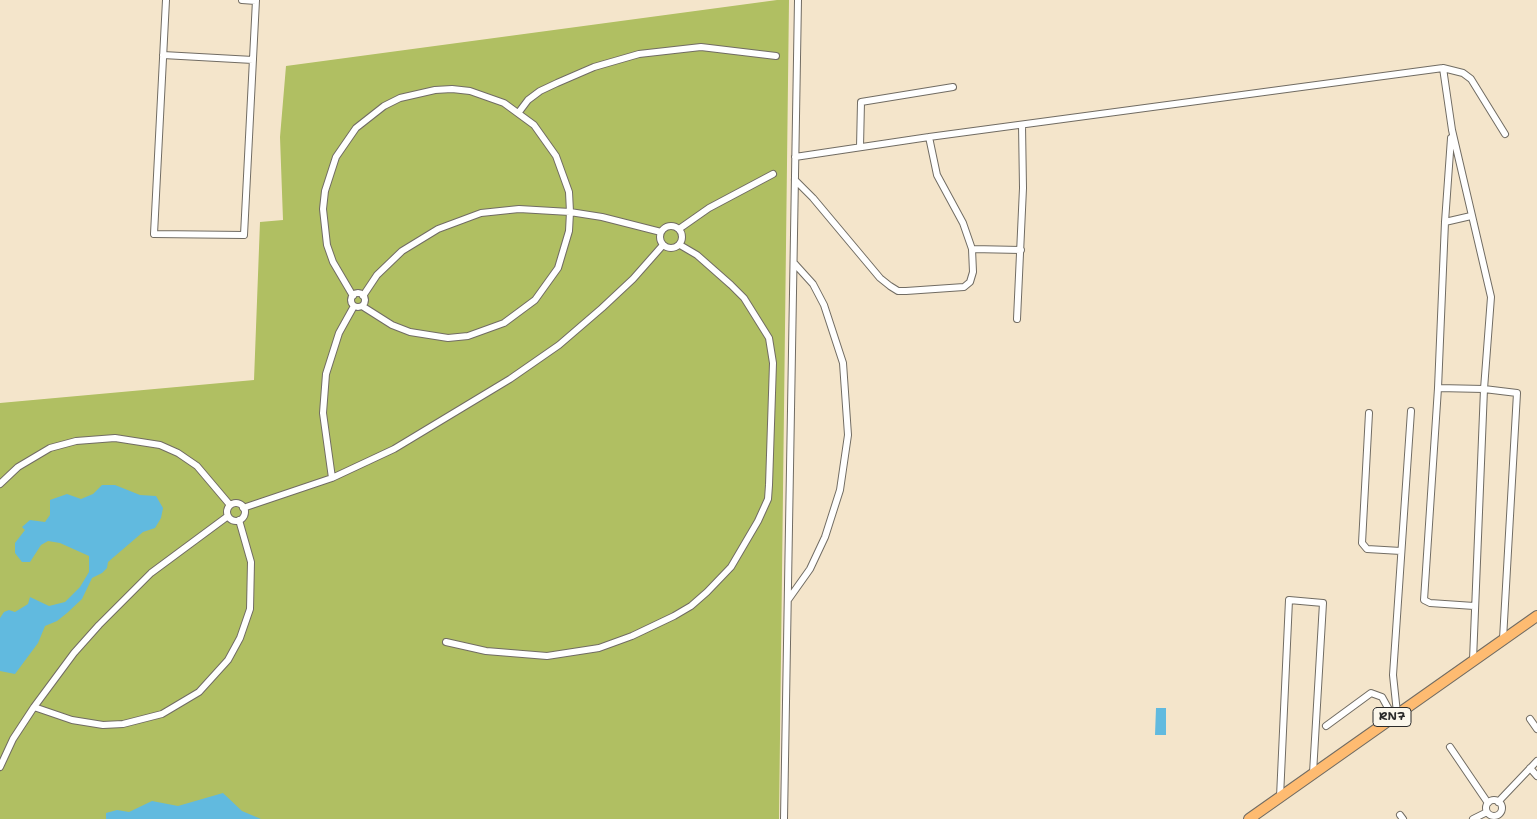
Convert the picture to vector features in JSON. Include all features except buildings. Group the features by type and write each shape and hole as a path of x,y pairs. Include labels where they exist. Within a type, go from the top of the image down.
{"main road":[{"name":"RN7","path":"1249,819 1537,616"}],"street":[{"path":"166,0 154,234 244,235 256,0 242,0"},
{"path":"784,819 798,0"},
{"path":"519,112 528,100 540,91 594,67 639,54 701,47 776,56"},
{"path":"163,55 253,60"},
{"path":"795,157 1443,68 1463,73 1471,79 1505,134"},
{"path":"1443,68 1452,130 1491,296 1484,389 1473,660"},
{"path":"860,147 860,102 953,88"},
{"path":"332,478 323,413 326,374 339,333 354,306 352,302 353,296 333,262 324,227 325,191 336,158 356,128 377,111 400,98 435,90 470,91 487,96 519,112 540,132 556,156 564,174 570,212 565,250 548,285 521,313 504,323 468,336 429,336 392,325 362,306 354,306"},
{"path":"1017,319 1021,250 1022,125"},
{"path":"1452,130 1445,222 1438,388 1424,600 1430,604 1474,606"},
{"path":"795,180 880,278 898,291 939,291 964,287 970,282 973,272 972,249 963,223 937,175 930,137"},
{"path":"680,229 683,238 680,244 671,248 663,244 660,238 661,232 668,226 680,229 709,208 773,174"},
{"path":"363,296 377,275 402,252 438,229 482,213 503,210 547,209 570,212 661,232"},
{"path":"1445,222 1471,216"},
{"path":"243,508 332,478 394,449 446,419 558,346 633,279 663,244"},
{"path":"446,642 486,650 547,656 599,648 632,636 691,606 731,567 758,521 768,499 773,364 770,344 758,319 744,298 712,266 680,244"},
{"path":"972,249 1021,250"},
{"path":"788,602 810,569 825,537 840,490 848,435 843,363 824,306 813,284 794,263"},
{"path":"353,296 358,293 363,296 365,302 362,306"},
{"path":"1438,388 1484,389 1517,393 1503,639"},
{"path":"1395,715 1392,676 1411,411"},
{"path":"1369,412 1362,543 1367,549 1401,551"},
{"path":"0,484 35,456 64,443 96,438 123,439 160,445 178,453 197,466 210,479 230,505"},
{"path":"238,504 243,508 244,515 239,520 232,520 228,516 230,505 238,504"},
{"path":"0,768 13,739 74,653 150,573 228,516"},
{"path":"34,707 72,720 103,725 123,724 162,714 199,692 228,660 240,638 250,609 251,562 239,520"},
{"path":"1280,797 1289,600 1322,603 1313,774"},
{"path":"1326,726 1371,693 1382,697 1395,715"},
{"path":"1530,719 1537,729"},
{"path":"1450,747 1488,803 1487,812"},
{"path":"1488,803 1498,802 1537,761"},
{"path":"1530,768 1537,776"},
{"path":"1487,812 1493,816 1500,817 1501,807 1498,802"},
{"path":"1473,819 1487,812"}],"green space":[{"path":"777,0 789,0 779,819 0,819 0,403 254,380 260,222 283,220 280,137 286,66"}],"water":[{"path":"102,485 115,485 140,495 156,496 163,508 161,518 155,528 143,532 108,562 107,568 102,573 92,578 82,599 67,613 57,621 45,626 38,643 15,674 0,671 0,618 4,612 9,610 15,612 28,604 30,597 49,606 65,602 80,587 89,572 89,556 60,543 48,541 41,545 30,562 22,562 15,553 15,543 25,530 22,527 30,520 45,522 50,515 50,500 67,494 81,499 93,494"},
{"path":"1156,708 1166,708 1166,735 1155,735"},
{"path":"223,793 242,811 261,819 106,819 106,813 117,810 129,812 152,801 178,806"}]}
